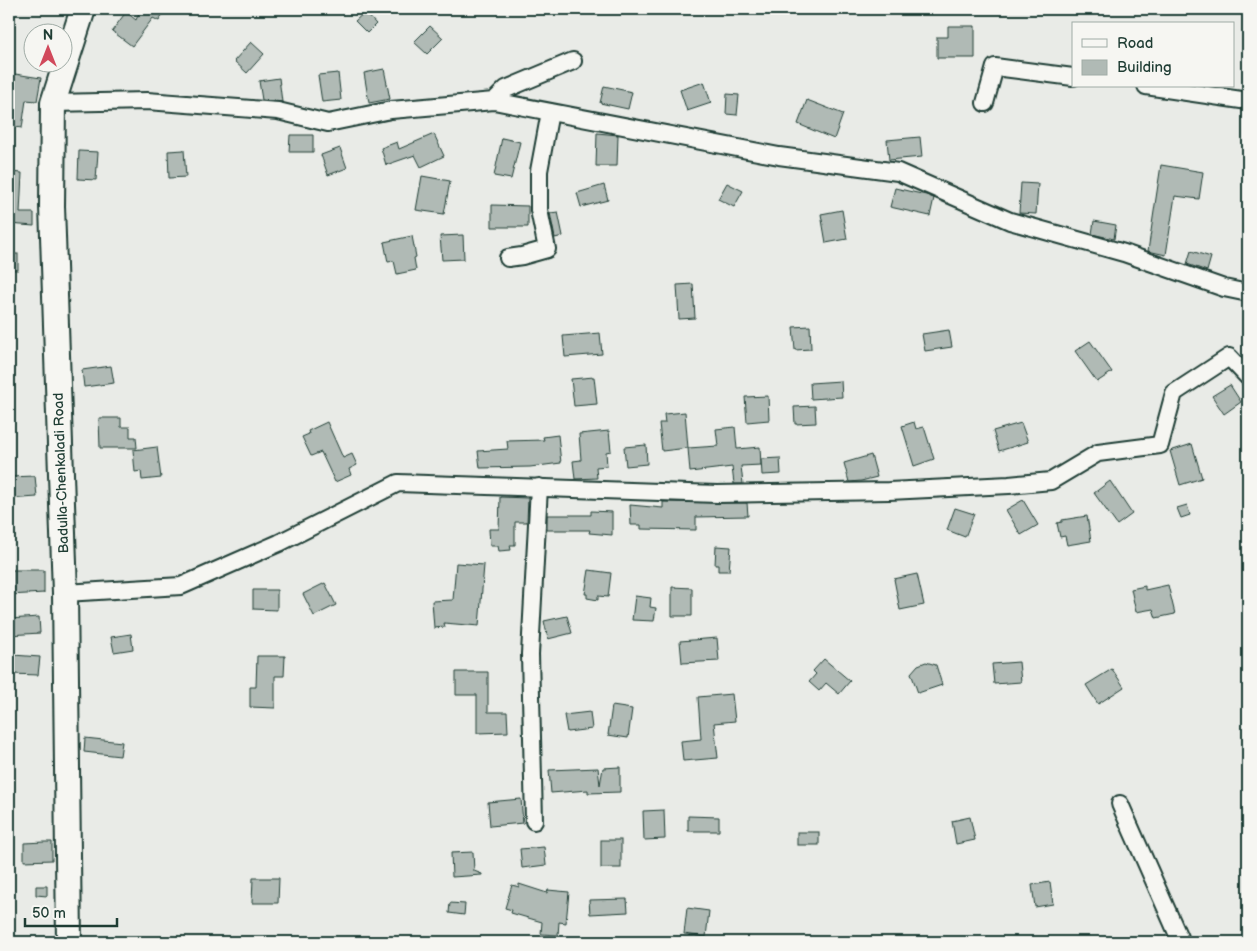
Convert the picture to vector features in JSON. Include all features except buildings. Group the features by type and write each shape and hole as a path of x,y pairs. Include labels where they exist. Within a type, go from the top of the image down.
{"highway":[{"name":"Badulla-Chenkaladi Road","path":"68,942 65,593 52,206 53,103 82,9"}],"street":[{"path":"494,100 506,89 573,61"},
{"path":"985,103 994,67 1072,77"},
{"path":"1160,88 1248,101"},
{"path":"53,103 156,102 278,111 328,123 391,110 494,100 779,156 898,172 1010,221 1124,253 1224,288 1248,293"},
{"path":"508,258 548,249 539,210 539,171 550,112"},
{"path":"65,593 181,586 279,543 398,483 717,494 889,491 1009,486 1051,481 1098,453 1160,445 1174,393 1228,357 1248,377"},
{"path":"534,821 530,654 539,487"},
{"path":"1120,804 1180,942"}]}
